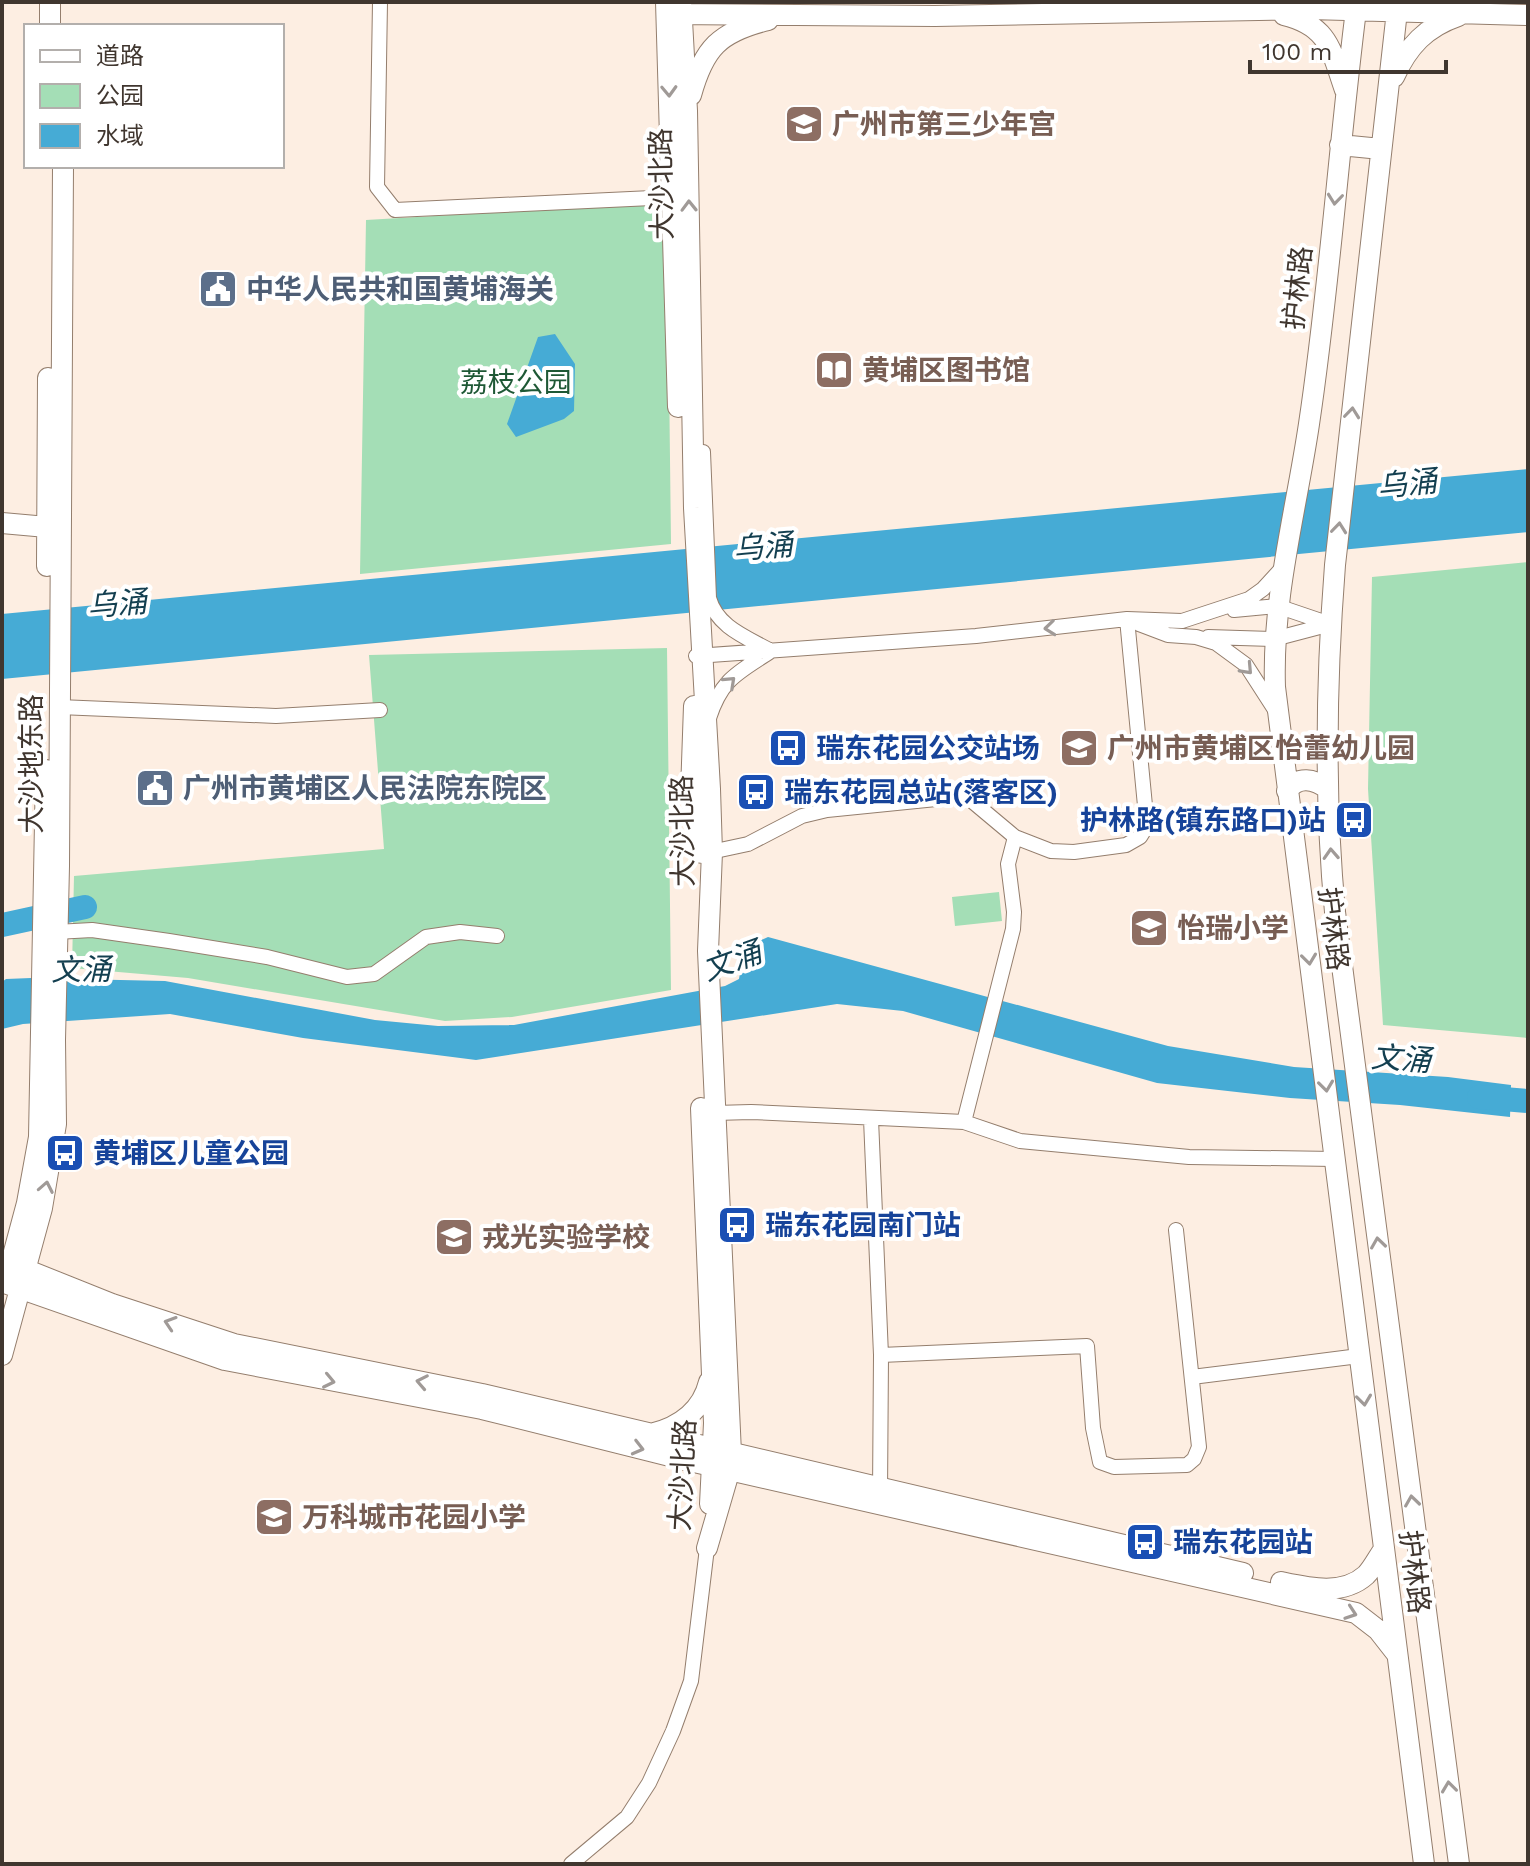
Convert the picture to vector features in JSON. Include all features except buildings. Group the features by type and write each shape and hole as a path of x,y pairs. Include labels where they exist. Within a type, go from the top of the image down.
{"street":[{"path":"50,2 50,24"},
{"path":"63,2 63,24"},
{"path":"380,2 377,187 395,210 673,197"},
{"name":"护林路","path":"1357,6 1313,392 1283,566 1274,639 1278,715 1287,791 1424,1864"},
{"path":"674,7 791,8 935,16 1397,6 1528,14"},
{"name":"护林路","path":"1397,6 1335,565 1327,688 1328,789 1334,898 1459,1864"},
{"name":"大沙北路","path":"674,7 673,197 682,526 702,621"},
{"name":"大沙北路","path":"674,7 687,111 692,363 702,539 702,621 691,792 707,852"},
{"path":"687,111 703,59 712,47 738,29 791,8"},
{"path":"1388,91 1413,44 1437,23 1469,8"},
{"path":"1264,10 1314,26 1333,56 1346,94"},
{"path":"1340,145 1381,149"},
{"name":"大沙地东路","path":"50,168 54,528"},
{"name":"大沙地东路","path":"2,1355 7,1288 13,1263 42,1208 56,1124 48,1040 49,900 63,168"},
{"path":"2,523 54,528"},
{"path":"700,655 976,636 1127,619 1182,621 1249,599 1263,589 1283,566"},
{"path":"1212,612 1277,606 1331,624"},
{"path":"1127,619 1168,635 1274,639 1331,624"},
{"path":"707,852 748,844 802,816 827,810 966,796 1015,837 1051,851 1074,852 1126,845 1140,837 1145,829 1127,619"},
{"path":"702,621 728,627 771,651"},
{"path":"1196,637 1216,643 1246,665 1278,715"},
{"path":"707,726 719,691 727,681 771,651"},
{"name":"大沙北路","path":"700,655 707,726 706,1066 712,1374 722,1459"},
{"name":"大沙地东路","path":"48,1040 56,932 49,900 59,707 53,683"},
{"path":"59,707 276,716 380,710"},
{"path":"1287,791 1291,784 1304,780 1312,780 1328,789"},
{"path":"964,1122 1013,929 1008,864 1015,837"},
{"path":"56,932 92,930 169,941 267,957 347,977 374,974 426,937 460,932 497,936"},
{"name":"大沙北路","path":"706,1066 715,1113 722,1459 707,1548"},
{"path":"715,1113 964,1122 1020,1141 1189,1157 1335,1159"},
{"path":"871,1119 881,1355 879,1496"},
{"path":"881,1355 1087,1346 1096,1450 1100,1462 1114,1467 1187,1465 1194,1459 1199,1447 1176,1230"},
{"path":"13,1263 112,1304 234,1344 482,1394 651,1434 722,1459"},
{"path":"7,1288 225,1360 722,1459 1356,1613 1378,1630 1398,1656"},
{"path":"1192,1377 1359,1356"},
{"path":"651,1434 672,1429 697,1408 707,1392 712,1374"},
{"path":"879,1496 1318,1589 1353,1583 1367,1574 1384,1549"},
{"path":"571,1864 627,1817 649,1783 673,1731 691,1681 707,1548"}],"green space":[{"name":"荔枝公园","path":"667,202 671,544 360,574 366,220"},
{"path":"1528,562 1528,1038 1383,1025 1368,789 1372,577"},
{"path":"667,648 671,990 512,1017 445,1021 188,978 72,968 74,876 384,849 369,655"},
{"path":"999,892 1002,921 955,926 952,897"}],"water":[{"path":"555,334 575,364 574,411 564,419 516,437 507,424 538,337"},
{"name":"乌涌","path":"1528,469 1528,532 2,679 2,614"},
{"path":"768,937 1168,1046 1294,1067 1448,1077 1511,1085 1510,1117 1157,1083 903,1011 837,1004 476,1060 303,1038 170,1014 23,1024 2,1029 2,982 6,979 31,978 165,981 375,1020 438,1026 514,1025 725,986 739,979 744,948"}],"waterway":[{"path":"2,925 85,907"},
{"name":"文涌","path":"1479,1097 1528,1101"}],"place":[{"name":"广州市第三少年宫","path":"804,124"},
{"name":"中华人民共和国黄埔海关","path":"218,289"},
{"name":"黄埔区图书馆","path":"834,370"},
{"name":"瑞东花园公交站场","path":"788,748"},
{"name":"广州市黄埔区怡蕾幼儿园","path":"1079,748"},
{"name":"广州市黄埔区人民法院东院区","path":"155,788"},
{"name":"瑞东花园总站(落客区)","path":"756,792"},
{"name":"护林路(镇东路口)站","path":"1354,820"},
{"name":"怡瑞小学","path":"1149,928"},
{"name":"黄埔区儿童公园","path":"65,1153"},
{"name":"瑞东花园南门站","path":"737,1225"},
{"name":"戎光实验学校","path":"454,1237"},
{"name":"万科城市花园小学","path":"274,1517"},
{"name":"瑞东花园站","path":"1145,1542"}]}
